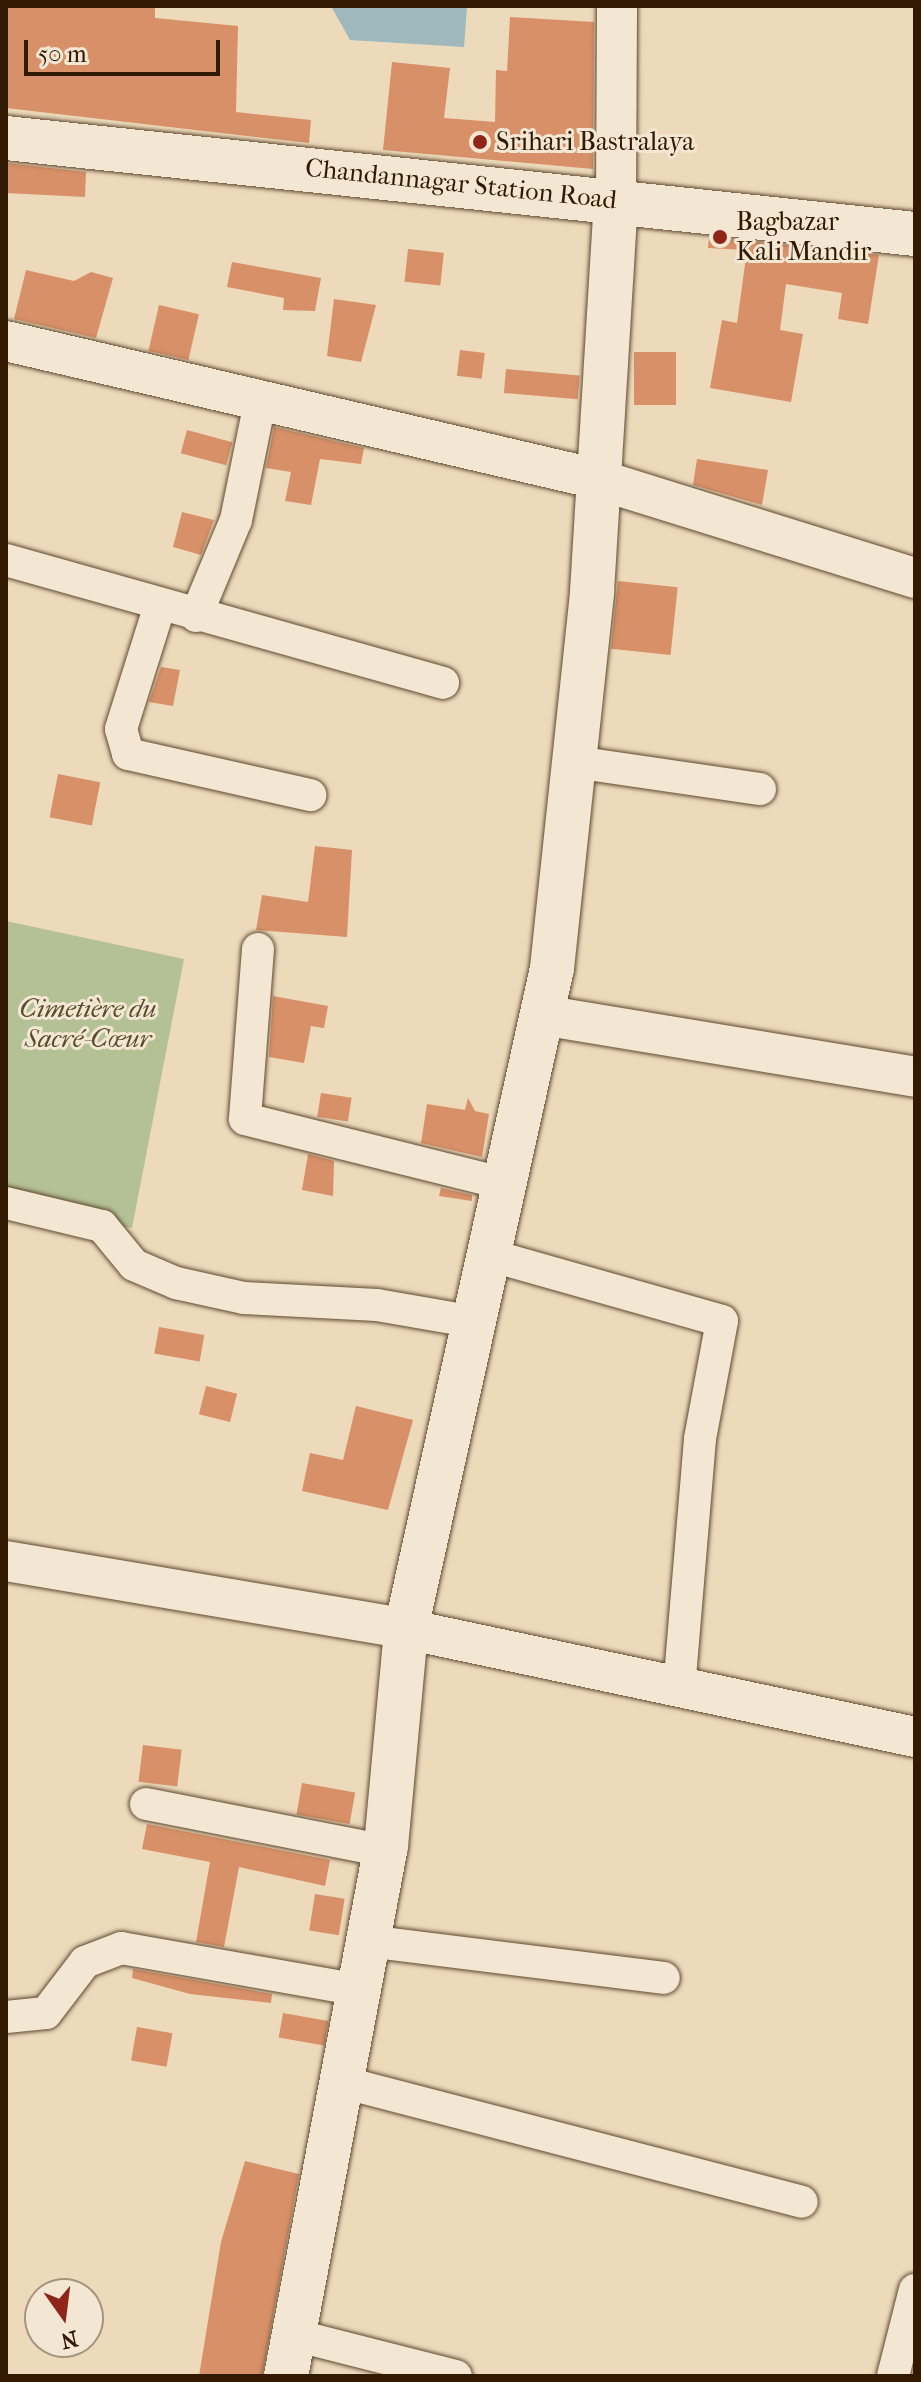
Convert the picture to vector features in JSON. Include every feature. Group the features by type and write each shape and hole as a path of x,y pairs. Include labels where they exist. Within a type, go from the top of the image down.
{"main road":[{"name":"Chandannagar Station Road","path":"6,138 616,199 915,234"},
{"path":"290,2355 385,1851 406,1629 542,1015 574,762 616,199"}],"street":[{"path":"616,199 617,6"},
{"path":"6,341 597,479 915,578"},
{"path":"196,616 236,520 260,402"},
{"path":"6,560 196,616 443,683"},
{"path":"160,605 121,729 128,754 310,795"},
{"path":"574,762 760,789"},
{"path":"258,949 245,1119 505,1184"},
{"path":"542,1015 915,1075"},
{"path":"6,1203 102,1226 134,1265 176,1283 244,1298 377,1305 474,1322"},
{"path":"489,1255 722,1321 700,1439 679,1687"},
{"path":"6,1561 406,1629 915,1737"},
{"path":"146,1804 385,1851"},
{"path":"368,1941 664,1978"},
{"path":"6,2017 46,2013 85,1962 121,1948 359,1990"},
{"path":"342,2082 802,2202"},
{"path":"893,2376 915,2290"},
{"path":"290,2355 456,2376"}],"green space":[{"name":"Cimetière du Sacré-Cœur","path":"6,921 184,959 132,1228 6,1206"}],"water":[{"path":"331,6 467,6 464,47 350,40"}],"building":[{"path":"6,6 155,6 155,18 238,26 236,112 311,120 309,143 6,108"},
{"path":"510,17 594,22 593,169 383,150 392,62 450,68 444,118 495,122 496,70 507,71"},
{"path":"6,163 86,172 85,197 6,193"},
{"path":"709,237 879,255 868,324 838,319 842,293 786,284 780,330 803,334 791,402 710,388 722,320 737,323 747,250 708,248"},
{"path":"408,249 444,253 440,286 405,282"},
{"path":"232,262 321,278 315,311 283,310 284,298 227,287"},
{"path":"26,270 74,281 91,272 113,278 96,338 14,319"},
{"path":"334,299 376,305 361,362 327,356"},
{"path":"159,305 199,314 188,360 148,351"},
{"path":"460,350 485,353 482,379 457,376"},
{"path":"634,352 676,352 676,405 634,405"},
{"path":"506,369 580,375 578,399 504,393"},
{"path":"274,427 364,448 361,464 320,459 311,505 285,501 291,472 266,468"},
{"path":"187,430 232,442 226,465 181,453"},
{"path":"697,459 768,470 762,505 693,485"},
{"path":"182,512 214,520 201,555 173,547"},
{"path":"618,581 678,587 671,655 611,649"},
{"path":"161,667 180,670 173,706 149,702"},
{"path":"58,774 100,782 92,825 50,817"},
{"path":"315,846 352,850 347,937 256,930 262,895 308,902"},
{"path":"273,996 328,1006 324,1028 311,1026 304,1063 269,1057"},
{"path":"321,1093 352,1098 348,1122 317,1117"},
{"path":"468,1098 475,1111 489,1114 482,1157 421,1143 427,1104 465,1110"},
{"path":"308,1154 334,1161 333,1196 302,1190"},
{"path":"441,1188 472,1195 472,1201 439,1196"},
{"path":"159,1327 204,1335 200,1362 154,1354"},
{"path":"206,1386 237,1394 230,1422 199,1414"},
{"path":"356,1406 413,1420 388,1510 302,1491 310,1453 343,1460"},
{"path":"143,1745 182,1750 177,1786 138,1782"},
{"path":"302,1783 355,1792 350,1824 296,1815"},
{"path":"147,1824 330,1860 325,1886 239,1867 224,1947 196,1942 210,1862 142,1849"},
{"path":"315,1894 345,1899 339,1935 309,1931"},
{"path":"133,1969 272,1994 271,2003 190,1994 132,1978"},
{"path":"283,2013 328,2021 324,2046 279,2038"},
{"path":"137,2027 172,2033 167,2067 131,2060"},
{"path":"245,2161 299,2174 262,2376 199,2376 221,2242"}],"place":[{"name":"Srihari Bastralaya","path":"480,142"},
{"name":"Bagbazar Kali Mandir","path":"720,237"}]}
